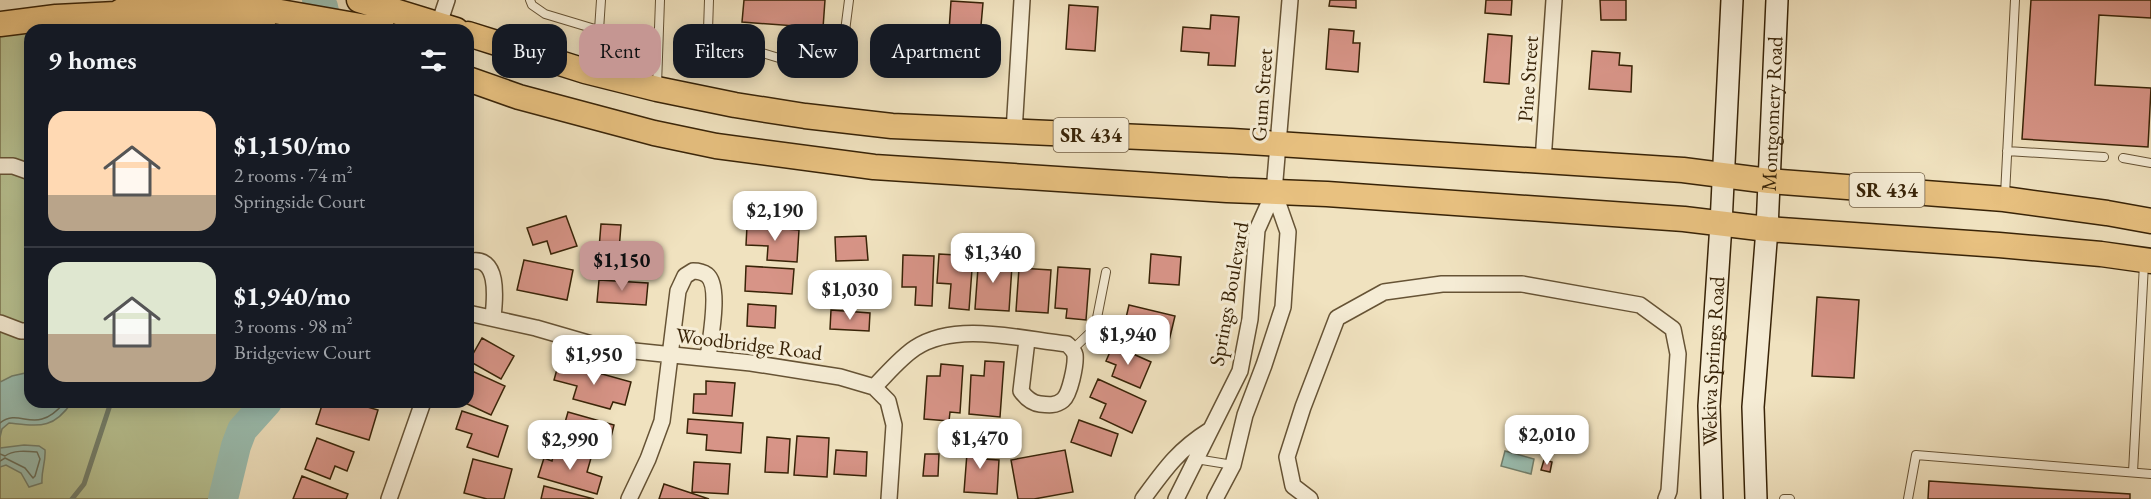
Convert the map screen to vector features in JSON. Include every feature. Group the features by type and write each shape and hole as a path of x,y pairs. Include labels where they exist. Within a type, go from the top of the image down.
{"main road":[{"path":"116,14 141,0 202,2 283,12 348,24"},
{"path":"359,0 429,24"},
{"path":"1721,224 1732,0"},
{"name":"Montgomery Road","path":"1767,229 1777,0"},
{"path":"0,24 56,17 116,14 210,24"},
{"name":"SR 434","path":"474,36 574,68 657,89 735,105 892,126 1279,144 1683,170 1769,182 2004,199 2151,221"},
{"name":"SR 434","path":"474,81 519,98 654,133 716,146 874,167 1327,194 1684,219 1767,229 2101,254 2133,251 2149,255"},
{"name":"Wekiva Springs Road","path":"1712,499 1709,406 1721,224"},
{"name":"Wekiva Springs Road","path":"1756,499 1754,407 1767,229"}],"street":[{"path":"442,24 447,0"},
{"path":"1014,132 1022,0"},
{"name":"Gum Street","path":"1274,192 1290,0"},
{"name":"Pine Street","path":"1544,161 1554,0"},
{"path":"0,166 13,166 24,170"},
{"path":"1215,499 1233,465 1245,415 1282,308 1288,232 1274,192"},
{"name":"Springs Boulevard","path":"1176,499 1240,371 1250,319 1257,231 1274,192"},
{"path":"474,260 484,263 492,274 496,288 493,317"},
{"path":"629,499 648,459 662,421 678,291 685,276 693,270 706,273 712,281 714,294 708,358"},
{"path":"1310,499 1293,486 1287,457 1303,407 1337,318 1384,292 1442,284 1522,284 1640,306 1673,329 1678,354 1669,490 1666,499"},
{"name":"Woodbridge Road","path":"474,314 493,317 605,348 708,358 840,377 874,387"},
{"path":"0,323 24,331"},
{"path":"889,499 894,425 888,401 874,387 915,348 940,337 972,333 1067,344 1075,354 1071,387 1061,402 1050,406 1026,399 1022,391 1027,340"},
{"path":"389,499 421,408"},
{"path":"1143,499 1164,470 1188,444 1210,430"}],"lane":[{"path":"530,0 532,5 545,14 579,24"},
{"path":"599,24 601,0"},
{"path":"659,24 660,0"},
{"path":"709,0 708,30 723,41 792,62 840,70 849,0"},
{"path":"2004,199 2015,0"},
{"path":"657,78 657,89"},
{"path":"2007,151 2104,157"},
{"path":"2122,158 2151,163"},
{"path":"2133,472 2149,255"},
{"path":"1073,349 1095,328 1106,272"},
{"path":"1908,499 1916,455 2151,474"},
{"path":"1196,459 1233,465"},
{"path":"1784,499 1790,499"}],"green space":[{"path":"24,31 24,408 244,408 212,499 0,499 0,34"}],"water":[{"path":"24,373 24,408 67,408 58,418 45,424 9,423 2,429 0,437 0,382"},
{"path":"39,446 45,450 42,483 29,487 21,473 6,465 0,467 0,448"},
{"path":"1505,451 1534,459 1531,474 1501,466"}],"building":[{"path":"744,0 825,0 823,24 742,22"},
{"path":"1330,0 1356,0 1356,8 1329,6"},
{"path":"1486,0 1512,0 1511,15 1485,13"},
{"path":"1600,0 1626,0 1626,20 1601,20"},
{"path":"2031,0 2151,0 2151,18 2099,15 2095,85 2151,88 2148,147 2022,139"},
{"path":"951,1 983,3 981,24 949,24"},
{"path":"1069,5 1098,7 1095,51 1066,49"},
{"path":"1211,15 1239,17 1235,66 1208,65 1209,53 1181,51 1183,27 1210,29"},
{"path":"1329,29 1354,31 1353,43 1360,43 1358,72 1326,69"},
{"path":"1488,34 1512,36 1509,84 1484,82"},
{"path":"1592,51 1620,53 1619,65 1632,66 1631,92 1589,89"},
{"path":"566,216 577,246 551,254 547,241 533,245 527,228"},
{"path":"601,224 621,225 617,275 597,273"},
{"path":"747,226 799,230 797,262 767,260 768,246 746,245"},
{"path":"866,236 868,260 836,261 835,237"},
{"path":"939,254 973,256 969,310 949,308 951,284 937,283"},
{"path":"979,254 999,256 999,265 1012,266 1009,311 975,309"},
{"path":"1151,254 1181,257 1179,285 1149,283"},
{"path":"903,255 934,256 932,306 915,305 916,287 902,287"},
{"path":"524,260 573,270 567,300 517,290"},
{"path":"746,266 794,269 792,294 745,291"},
{"path":"1058,267 1090,269 1086,320 1066,318 1067,309 1055,308"},
{"path":"1019,268 1051,270 1048,313 1016,311"},
{"path":"834,272 854,273 853,285 875,286 874,307 832,304"},
{"path":"599,280 648,283 646,305 597,302"},
{"path":"1817,297 1859,300 1854,378 1812,376"},
{"path":"748,304 776,306 775,328 747,326"},
{"path":"1129,305 1175,316 1168,345 1122,335"},
{"path":"831,310 870,313 869,331 830,329"},
{"path":"482,338 514,356 501,379 474,364 474,352"},
{"path":"1113,345 1151,362 1140,388 1112,376 1116,365 1106,361"},
{"path":"985,361 1004,362 1000,417 969,414 971,375 984,376"},
{"path":"559,362 631,382 625,405 613,402 610,409 573,399 577,386 554,380"},
{"path":"941,364 963,366 960,413 950,412 949,421 924,419 927,376 940,376"},
{"path":"474,372 505,386 491,415 474,407"},
{"path":"1098,379 1146,401 1132,433 1100,418 1106,404 1090,397"},
{"path":"706,381 735,383 732,416 693,413 694,394 706,394"},
{"path":"321,408 378,410 369,440 316,424"},
{"path":"462,411 508,426 498,457 467,447 472,434 456,429"},
{"path":"568,412 614,425 607,453 560,440"},
{"path":"688,419 743,423 741,453 706,450 707,435 687,433"},
{"path":"1079,420 1118,434 1111,456 1071,442"},
{"path":"797,436 829,438 827,477 794,475"},
{"path":"767,437 790,439 788,473 765,472"},
{"path":"317,438 354,452 347,471 335,466 330,479 305,469"},
{"path":"968,440 985,442 984,459 999,460 997,494 964,492"},
{"path":"555,448 591,458 587,472 602,477 597,494 538,477 544,458 552,461"},
{"path":"836,450 867,452 866,476 834,474"},
{"path":"1065,450 1073,492 1034,499 1018,499 1011,460"},
{"path":"925,454 939,454 938,476 923,476"},
{"path":"473,459 512,469 504,499 487,499 464,493"},
{"path":"1544,460 1552,462 1550,472 1541,470"},
{"path":"694,462 730,464 728,494 692,492"},
{"path":"302,476 348,494 346,499 293,499"},
{"path":"1929,481 2130,494 2130,499 1928,499"},
{"path":"664,484 709,499 659,499"},
{"path":"544,486 594,499 541,499"}],"waterway":[{"path":"317,0 323,7 327,24"},
{"path":"72,499 84,484 109,408"},
{"path":"223,499 242,430 262,408"}]}
